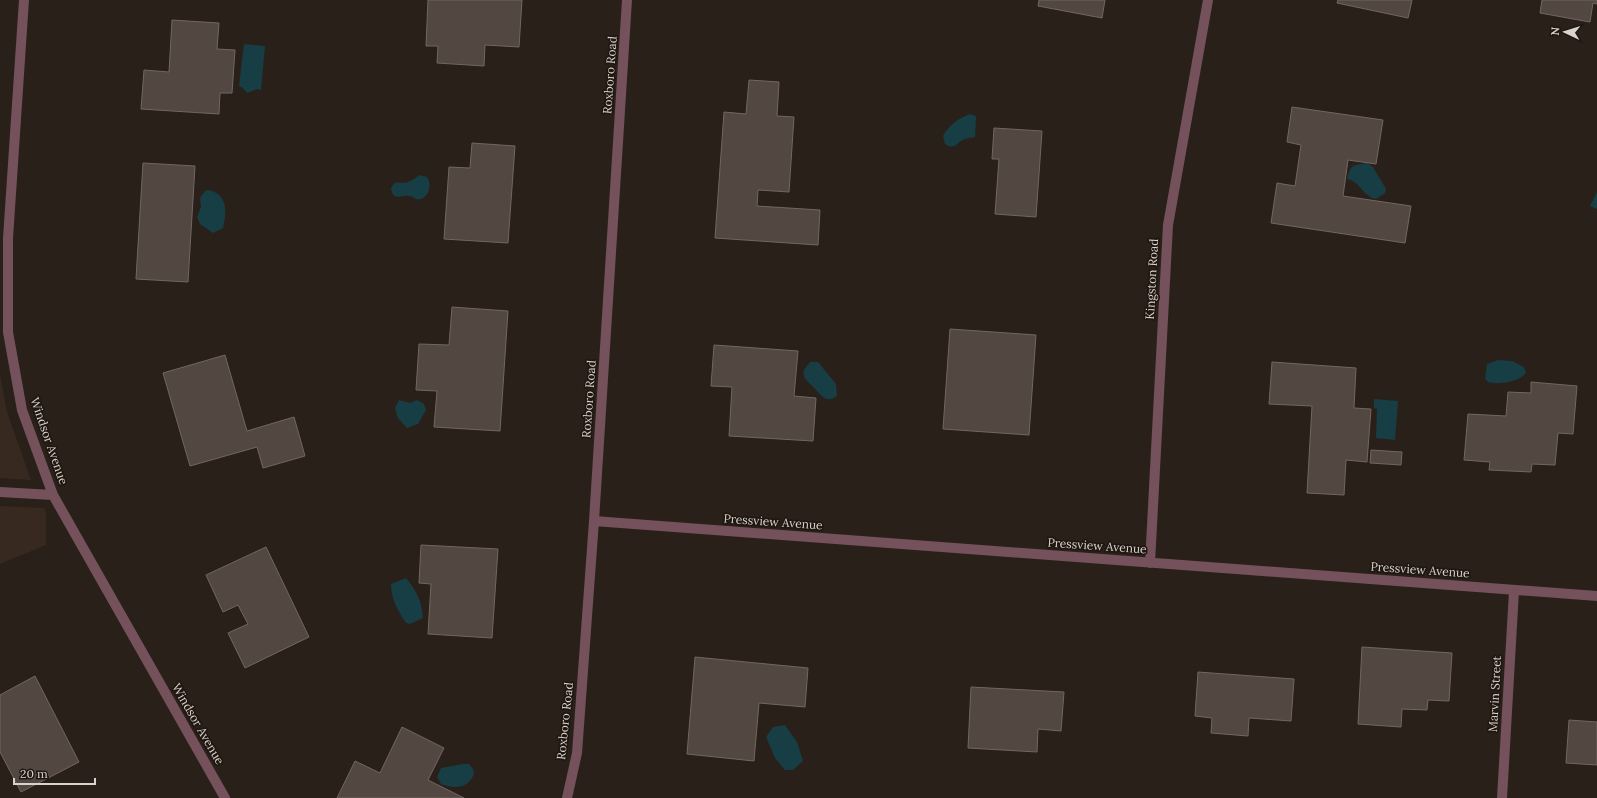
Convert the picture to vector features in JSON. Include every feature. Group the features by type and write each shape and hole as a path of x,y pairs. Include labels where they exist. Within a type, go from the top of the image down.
{"street":[{"name":"Windsor Avenue","path":"24,0 8,238 8,332 22,410 53,495 225,798"},
{"name":"Roxboro Road","path":"568,798 577,753 594,522 627,0"},
{"name":"Kingston Road","path":"1150,563 1168,225 1208,0"},
{"path":"0,492 53,495"},
{"name":"Pressview Avenue","path":"594,522 1597,596"},
{"name":"Marvin Street","path":"1502,798 1514,591"}],"shaded area":[{"path":"0,375 7,412 31,480 0,478"},
{"path":"0,506 44,508 46,513 46,545 0,564"}],"water":[{"path":"244,44 265,46 261,90 257,89 247,93 239,86"},
{"path":"970,114 976,116 975,137 962,140 952,147 945,144 943,136 948,128 958,120"},
{"path":"1367,163 1373,167 1386,189 1385,193 1376,199 1368,195 1351,180 1347,179 1350,170 1354,166"},
{"path":"420,175 427,177 429,180 429,190 424,198 418,199 410,196 397,197 393,195 391,189 394,184 398,182 405,183 411,181"},
{"path":"208,190 219,195 223,200 225,210 223,228 213,233 200,224 197,217 201,207 200,198 205,191"},
{"path":"1597,192 1597,209 1590,206"},
{"path":"1498,360 1512,361 1524,367 1526,373 1514,381 1498,383 1488,382 1485,379 1487,364"},
{"path":"810,362 818,362 836,384 837,396 830,399 824,398 806,380 804,370"},
{"path":"1374,399 1398,401 1395,440 1376,438 1377,409 1374,408"},
{"path":"399,400 410,403 417,400 424,404 426,410 418,424 407,428 398,418 395,408"},
{"path":"406,578 418,596 423,618 410,624 406,623 398,609 391,589 391,584"},
{"path":"785,725 797,742 803,761 793,770 785,770 775,758 766,737 773,727"},
{"path":"469,764 473,769 474,774 468,783 456,787 441,784 437,777 441,768"}],"building":[{"path":"428,0 522,0 519,47 485,45 484,66 437,63 438,46 426,46"},
{"path":"1039,0 1105,0 1102,18 1038,6"},
{"path":"1338,0 1412,0 1408,18 1337,3"},
{"path":"1542,0 1597,0 1597,4 1593,3 1590,22 1540,13"},
{"path":"172,20 219,23 217,49 235,50 232,93 220,93 219,114 141,109 144,70 169,72"},
{"path":"749,80 779,82 777,116 794,117 789,192 758,190 757,206 820,210 818,245 715,238 724,112 746,114"},
{"path":"1292,107 1383,120 1376,164 1348,160 1343,196 1411,206 1405,243 1271,223 1277,183 1295,186 1301,145 1287,142"},
{"path":"994,128 1042,131 1036,217 995,214 999,159 992,159"},
{"path":"472,143 515,146 508,243 444,239 449,167 470,168"},
{"path":"143,163 195,166 188,282 136,279"},
{"path":"452,307 508,311 500,431 434,427 437,391 416,390 419,344 449,345"},
{"path":"950,329 1036,335 1029,435 943,429"},
{"path":"714,345 798,351 794,396 816,398 813,441 729,436 732,387 711,386"},
{"path":"225,355 247,431 294,417 305,456 263,468 257,447 190,466 163,373"},
{"path":"1272,362 1356,368 1354,408 1371,409 1367,462 1346,460 1344,495 1307,493 1312,406 1269,404"},
{"path":"1531,382 1577,386 1573,434 1558,433 1555,465 1532,464 1531,472 1489,470 1490,462 1464,460 1468,414 1506,416 1508,392 1531,393"},
{"path":"1371,450 1402,452 1401,465 1370,463"},
{"path":"421,545 498,549 492,638 428,634 431,584 419,583"},
{"path":"266,547 309,637 245,668 228,633 248,624 238,605 223,612 206,575"},
{"path":"1362,647 1452,653 1449,701 1428,700 1427,710 1402,709 1401,727 1358,724"},
{"path":"695,657 808,668 805,707 759,703 754,761 687,754"},
{"path":"1198,672 1294,679 1291,721 1249,718 1248,736 1211,733 1212,718 1195,716"},
{"path":"35,676 79,762 21,792 0,752 0,695"},
{"path":"971,687 1064,692 1061,731 1038,729 1037,752 968,748"},
{"path":"1569,720 1597,722 1597,765 1566,763"},
{"path":"402,727 444,748 428,780 464,798 337,798 355,761 380,773"}]}
